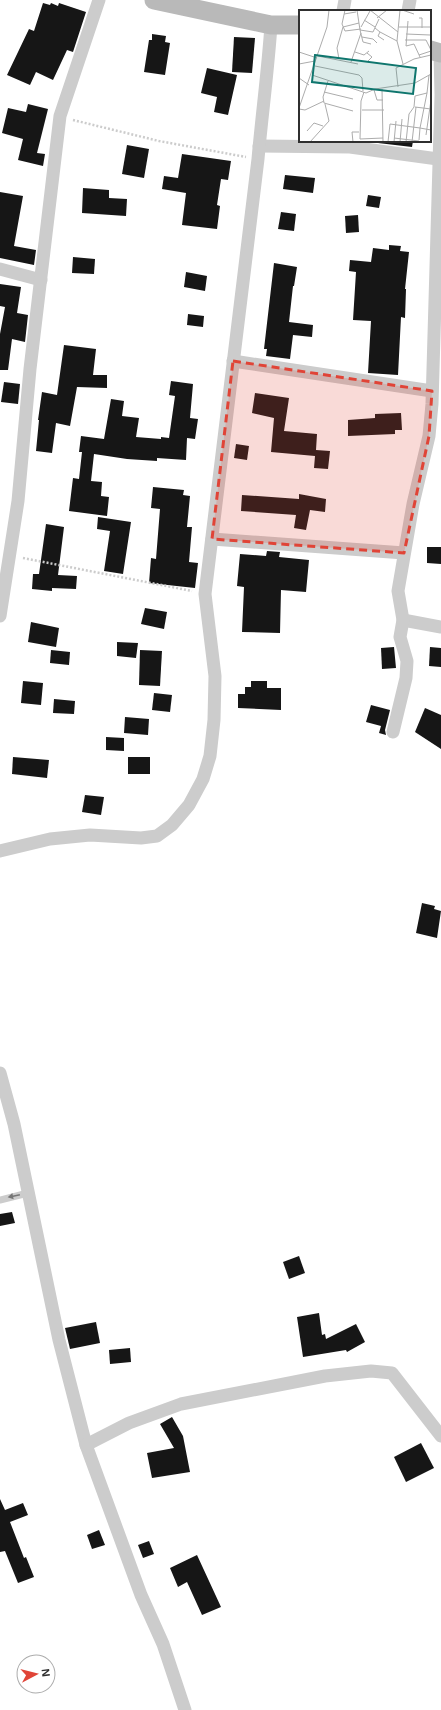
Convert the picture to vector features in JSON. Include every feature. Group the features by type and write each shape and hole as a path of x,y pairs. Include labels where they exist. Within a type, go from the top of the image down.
{"main road":[{"path":"154,0 272,25 299,25"}],"street":[{"path":"0,616 8,556 18,501 60,116 99,0"},
{"path":"344,10 345,0"},
{"path":"408,10 410,0"},
{"path":"0,851 50,838 83,835 118,835 141,838 157,836 172,825 189,805 203,779 210,756 214,720 215,676 205,594 269,66 272,25"},
{"path":"393,732 406,678 407,661 400,638 403,620 398,591 413,504 429,436 435,399 438,159 441,95 437,52"},
{"path":"258,153 350,147 438,159"},
{"path":"0,268 41,280"},
{"path":"233,361 435,399"},
{"path":"212,540 404,553"},
{"path":"403,620 441,627"},
{"path":"0,1073 14,1124 58,1340 86,1445 141,1595 163,1644 185,1710"},
{"path":"86,1445 129,1423 181,1404 325,1376 371,1371 392,1373 441,1436"}],"lane":[{"path":"0,1200 28,1193"}],"path":[{"path":"60,116 159,141 258,153"},
{"path":"8,556 205,594"}],"highlighted area":[{"path":"233,361 432,391 429,436 404,553 212,539"}],"building":[{"path":"43,3 50,5 51,3 58,6 59,3 86,12 73,52 67,50 53,80 36,72 30,85 7,75 29,29 34,31"},
{"path":"152,34 166,36 165,42 170,43 165,75 144,72 149,40 152,40"},
{"path":"234,37 255,38 252,73 232,72"},
{"path":"207,68 237,75 228,115 214,112 217,97 201,93"},
{"path":"28,104 48,109 37,153 45,154 43,166 18,160 23,139 2,133 8,108 26,112"},
{"path":"378,142 413,142 412,147"},
{"path":"127,145 149,149 144,178 122,174"},
{"path":"182,154 231,161 228,180 221,179 217,205 220,206 217,229 182,225 186,193 162,189 164,176 178,178"},
{"path":"285,175 315,178 313,193 283,189"},
{"path":"83,188 109,190 109,198 127,199 126,216 82,213"},
{"path":"0,192 23,196 14,246 36,250 34,265 0,258"},
{"path":"368,195 381,197 379,208 366,206"},
{"path":"281,212 296,214 294,231 278,229"},
{"path":"358,215 359,232 346,233 345,216"},
{"path":"389,245 401,246 400,251 409,252 405,289 405,318 401,317 398,375 368,373 371,321 353,320 356,272 349,271 350,260 371,262 373,248 389,250"},
{"path":"73,257 95,259 94,274 72,273"},
{"path":"274,263 297,267 293,286 289,322 313,325 312,337 293,335 290,359 266,356 267,349 264,349"},
{"path":"186,272 207,276 205,291 184,287"},
{"path":"0,284 21,287 17,313 28,315 25,342 12,339 8,370 0,370 0,334 5,307 0,306"},
{"path":"188,314 204,316 203,327 187,325"},
{"path":"64,345 96,349 93,375 107,375 107,388 77,387 70,426 56,423 52,453 36,451 42,392 57,395"},
{"path":"171,381 193,384 190,418 198,419 195,439 187,438 186,460 157,458 157,461 127,459 94,454 91,481 102,482 101,496 109,497 107,516 69,511 73,478 79,479 82,452 79,452 81,436 104,439 111,399 124,401 122,416 139,418 136,437 161,439 161,437 169,438 175,396 169,395"},
{"path":"4,382 20,384 18,404 1,402"},
{"path":"255,393 289,398 284,431 317,434 316,450 330,451 328,469 314,468 315,456 271,452 274,418 252,413"},
{"path":"401,413 402,430 395,430 395,434 348,436 348,420 375,418 375,414"},
{"path":"236,444 249,446 247,460 234,458"},
{"path":"153,487 184,490 183,495 190,496 187,527 192,527 189,562 198,563 195,588 149,583 151,558 156,559 160,509 151,508"},
{"path":"299,494 326,499 325,512 310,510 306,530 294,528 296,515 241,511 242,495 299,499"},
{"path":"98,517 131,522 123,574 104,571 110,531 97,529"},
{"path":"46,524 64,527 58,575 77,576 76,589 52,588 52,591 32,589 33,574 39,574"},
{"path":"427,547 441,547 441,564 427,563"},
{"path":"267,551 280,552 279,557 309,560 306,592 281,590 280,633 242,632 244,587 237,586 240,554 266,556"},
{"path":"145,608 167,612 164,629 141,624"},
{"path":"31,622 59,628 56,647 28,642"},
{"path":"117,642 138,643 136,658 117,656"},
{"path":"394,647 396,668 382,669 381,648"},
{"path":"430,647 441,648 441,667 429,666"},
{"path":"51,650 70,652 69,665 50,663"},
{"path":"140,650 162,651 160,686 139,685"},
{"path":"23,681 43,683 41,705 21,703"},
{"path":"251,681 267,681 267,688 281,688 281,710 238,708 238,694 245,694 245,687 251,687"},
{"path":"154,693 172,695 170,712 152,710"},
{"path":"54,699 75,701 74,714 53,713"},
{"path":"371,705 390,710 385,730 386,735 379,733 381,726 366,722"},
{"path":"425,708 441,715 441,749 415,732"},
{"path":"125,717 149,719 148,735 124,733"},
{"path":"106,737 124,738 124,751 106,750"},
{"path":"13,757 49,760 47,778 12,774"},
{"path":"128,757 150,757 150,774 128,774"},
{"path":"85,795 104,797 101,815 82,812"},
{"path":"422,903 435,906 434,909 441,911 437,938 416,933"},
{"path":"12,1212 15,1223 0,1226 0,1214"},
{"path":"299,1256 305,1273 289,1279 283,1262"},
{"path":"319,1313 322,1335 325,1334 326,1339 356,1324 365,1342 347,1352 346,1350 303,1357 297,1317"},
{"path":"96,1322 100,1343 70,1349 65,1328"},
{"path":"130,1348 131,1362 110,1364 109,1350"},
{"path":"172,1417 183,1436 190,1472 152,1478 147,1453 174,1448 160,1424"},
{"path":"421,1443 434,1468 406,1482 394,1457"},
{"path":"0,1499 5,1510 23,1503 28,1515 10,1522 24,1558 26,1557 34,1577 18,1583 5,1551 0,1552"},
{"path":"99,1530 105,1545 92,1549 87,1535"},
{"path":"149,1541 154,1554 143,1558 138,1545"},
{"path":"197,1555 221,1607 202,1615 187,1582 178,1587 170,1568"}]}
